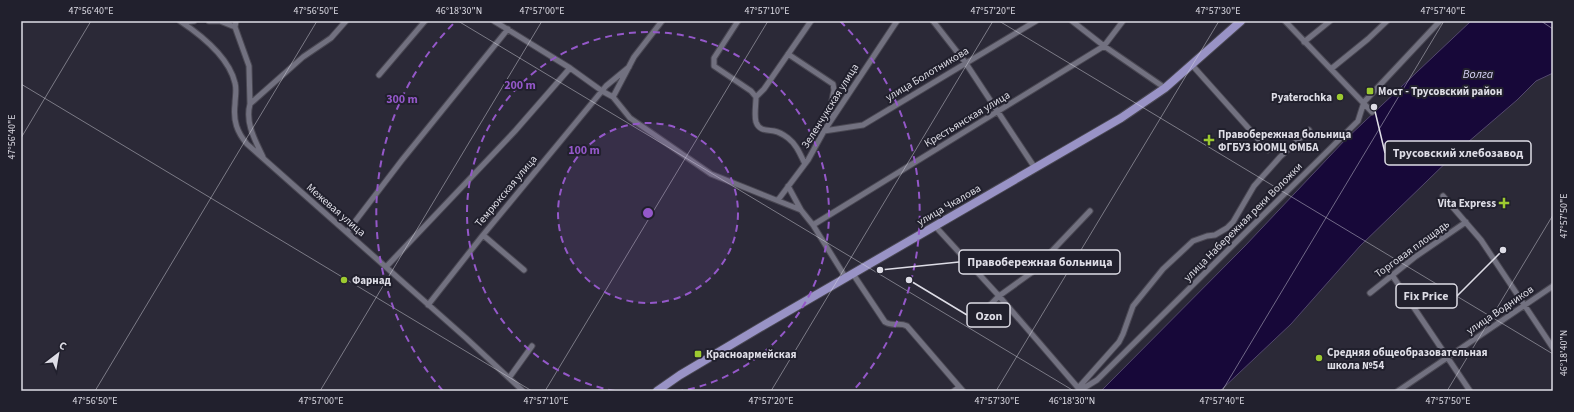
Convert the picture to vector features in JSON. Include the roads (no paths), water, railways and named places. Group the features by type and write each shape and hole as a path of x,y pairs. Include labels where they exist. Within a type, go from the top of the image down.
{"main road":[{"name":"улица Чкалова","path":"660,390 761,327 1121,118 1165,88 1238,22"}],"street":[{"path":"181,22 194,21"},
{"path":"209,21 220,21 236,24 249,66 250,104 248,111 250,126 264,159"},
{"path":"250,104 303,57 331,38 346,21"},
{"path":"380,74 425,21"},
{"path":"494,21 570,68 602,92 613,97 630,118 711,174 801,210"},
{"path":"613,97 634,57 662,21"},
{"path":"738,21 714,58 713,63 715,68 756,97 756,122 758,127 763,130 781,133 788,138 798,148 805,164"},
{"path":"756,97 764,89 811,21"},
{"name":"Зеленчукская улица","path":"778,200 805,164 832,118 897,21"},
{"path":"933,21 965,62 1035,168"},
{"name":"улица Болотникова","path":"824,131 863,125 965,62 1036,21"},
{"path":"1072,21 1104,46 1165,88"},
{"name":"Крестьянская улица","path":"813,225 1104,46 1123,21"},
{"path":"1285,21 1372,112"},
{"path":"1304,42 1330,21"},
{"path":"1331,69 1368,39 1386,21"},
{"name":"улица Набережная реки Воложки","path":"1079,389 1097,380 1358,121 1364,102 1440,21"},
{"name":"Межевая улица","path":"181,22 199,34 219,54 232,73 236,83 235,124 247,144 523,391"},
{"path":"347,232 402,160 508,29"},
{"path":"788,54 834,84 830,110 832,118"},
{"path":"1192,65 1268,150"},
{"name":"Темрюкская улица","path":"428,305 483,234 602,92 629,67"},
{"path":"386,267 515,131 570,68"},
{"path":"935,226 999,296 1079,389 1118,342 1123,334 1133,306 1163,269 1194,241 1215,235 1227,228 1233,222 1254,186 1280,157 1309,130"},
{"path":"788,186 801,210 885,322 892,325 901,324 907,326 961,389 954,391"},
{"path":"1444,196 1481,240 1553,348"},
{"path":"977,318 999,296 1031,273 1090,211"},
{"name":"Торговая площадь","path":"1370,293 1432,245 1466,222"},
{"path":"483,234 524,270"},
{"path":"1392,275 1470,391"},
{"name":"улица Водников","path":"1398,391 1553,286"},
{"path":"509,378 532,346"}],"water":[{"name":"Волга","path":"1471,21 1553,21 1553,73 1536,81 1517,100 1460,149 1360,246 1291,324 1220,391 1101,391 1244,247 1346,139"}],"place":[{"name":"Мост - Трусовский район","path":"1370,91"},
{"name":"Pyaterochka","path":"1340,97"},
{"name":"Трусовский хлебозавод","path":"1374,107"},
{"name":"Правобережная больница ФГБУЗ ЮОМЦ ФМБА","path":"1209,140"},
{"name":"Vita Express","path":"1504,203"},
{"name":"Fix Price","path":"1503,250"},
{"name":"Правобережная больница","path":"880,270"},
{"name":"Фарнад","path":"344,280"},
{"name":"Ozon","path":"909,280"},
{"name":"Красноармейская","path":"698,354"},
{"name":"Средняя общеобразовательная школа №54","path":"1319,358"}]}
